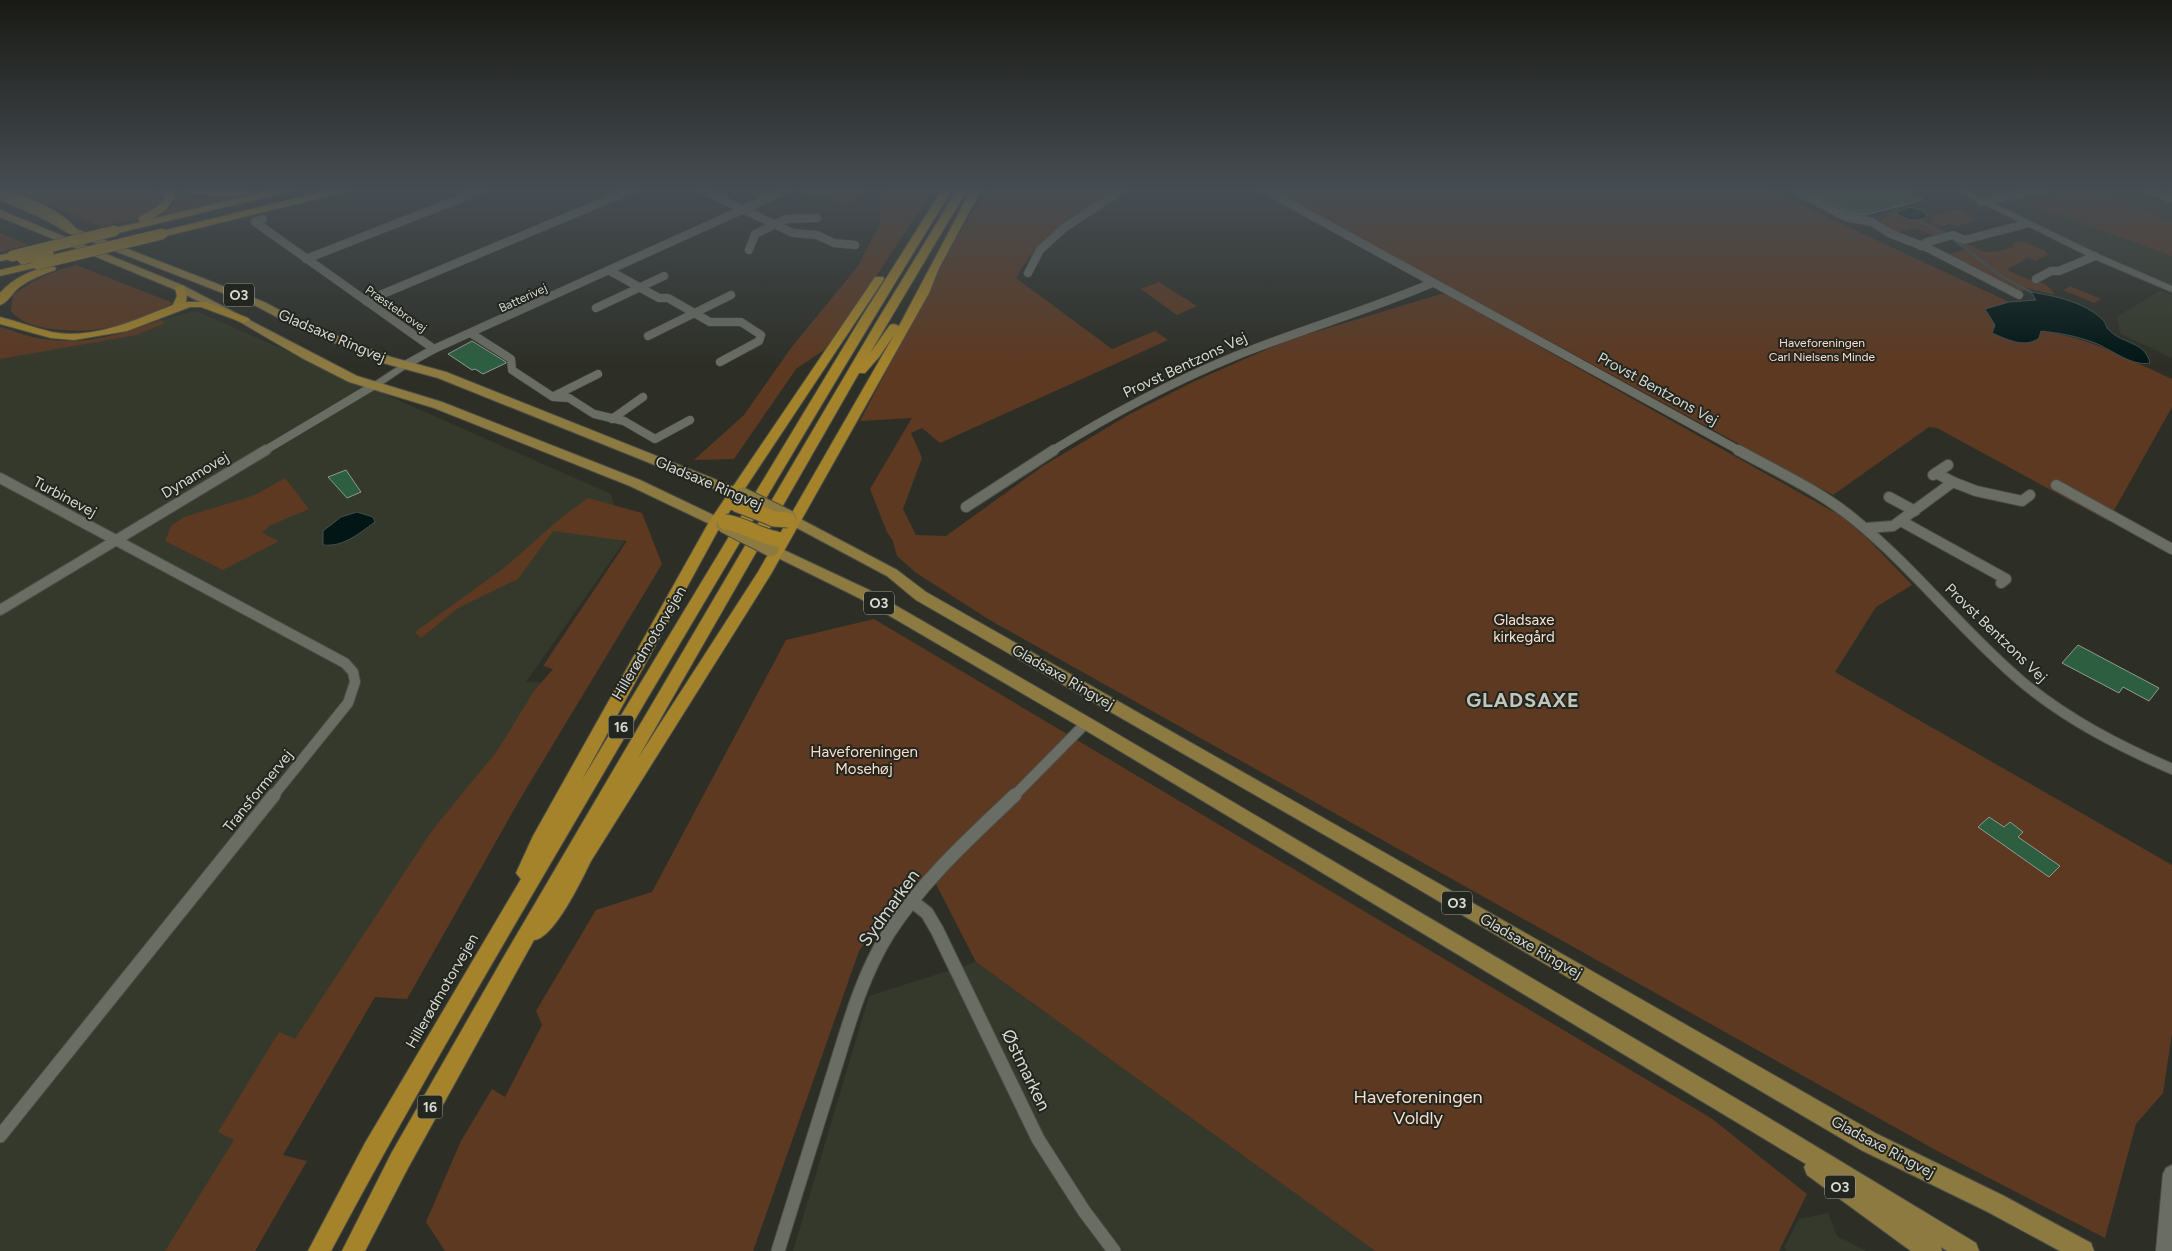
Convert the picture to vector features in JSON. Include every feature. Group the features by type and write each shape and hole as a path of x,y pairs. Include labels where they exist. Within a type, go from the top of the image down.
{"highway":[{"path":"0,258 43,248"},
{"path":"0,265 67,248"},
{"path":"0,273 107,248"},
{"path":"0,302 7,292 18,283 51,268 120,248"},
{"path":"505,923 539,841 735,499 900,248"},
{"name":"Hillerødmotorvejen","path":"319,1251 373,1151 505,923 909,248"},
{"name":"16","path":"353,1251 400,1160 510,964 844,387 927,248"},
{"path":"844,387 875,355 945,248"},
{"path":"510,964 559,904 585,856 777,545 924,293 934,268"},
{"path":"177,307 182,300 183,293 180,288"},
{"path":"0,310 6,322 51,335 74,337 102,334 131,327 177,307 202,304 244,320"},
{"path":"735,499 774,520 791,519"}],"main road":[{"name":"Gladsaxe Ringvej","path":"85,248 180,288 244,320 306,356 372,386 438,405 627,480 721,523 777,545 1086,723 1752,1119 1968,1251"},
{"name":"Gladsaxe Ringvej","path":"117,248 260,304 298,324 405,365 459,381 735,499"},
{"name":"Gladsaxe Ringvej","path":"791,519 892,573 921,596 1394,866 1869,1142 1996,1204 2083,1251"},
{"name":"Gladsaxe Ringvej","path":"1752,1119 1884,1219 1931,1251"}],"street":[{"name":"Præstebrovej","path":"291,248 434,349"},
{"path":"306,259 333,248"},
{"path":"366,301 492,248"},
{"name":"Batterivej","path":"405,365 434,349 472,334 658,248"},
{"path":"1028,273 1042,248"},
{"name":"Provst Bentzons Vej","path":"1370,248 1827,499 1866,528 2021,680 2071,716 2152,761 2172,769"},
{"path":"1927,248 1980,273 2019,295"},
{"path":"2079,248 2172,289"},
{"path":"2036,280 2051,271 2059,271 2096,256"},
{"path":"610,270 659,298 668,298 710,322 741,322 761,335 759,340 720,362"},
{"path":"596,308 664,276"},
{"name":"Provst Bentzons Vej","path":"966,507 1049,452 1098,424 1203,371 1258,348 1393,300 1432,283"},
{"path":"648,336 731,295"},
{"path":"472,334 511,360 512,370 553,397 569,398 594,414 624,421 655,439 690,420"},
{"name":"Dynamovej","path":"0,610 405,365"},
{"path":"553,397 598,374"},
{"path":"612,419 643,397"},
{"path":"1948,465 1935,474 1976,491 2022,501 2030,495"},
{"name":"Turbinevej","path":"0,478 116,540"},
{"path":"1866,528 1893,526 1902,522 1952,482"},
{"path":"2056,484 2172,549"},
{"path":"1889,497 1915,511"},
{"path":"1902,522 2006,579 2001,583"},
{"name":"Transformervej","path":"0,1136 348,703 354,692 356,680 345,662 116,540"},
{"name":"Sydmarken","path":"778,1251 851,1016 870,966 890,933 939,872 1086,723"},
{"name":"Østmarken","path":"913,902 927,913 937,930 1038,1139 1084,1212 1114,1251"},
{"path":"2165,1251 2172,1174"}],"shaded area":[{"path":"2088,248 2172,248 2172,285"},
{"path":"2161,290 2172,295 2172,358 2121,334 2117,317"},
{"path":"2031,292 2060,298 2088,309 2103,320 2114,335 2143,351 2150,363 2143,364 2129,360 2082,338 2061,334 2041,331 2039,338 2028,343 2022,343 1992,333 1995,325 1985,309 2009,302 2036,300"},
{"path":"196,311 611,494 624,542 526,682 552,682 222,1251 0,1251 0,326 36,338 84,341 129,332 160,320"},
{"path":"357,512 373,517 375,522 344,542 323,545 323,531 341,517"},
{"path":"976,962 1375,1251 793,1251 869,996"},
{"path":"1828,1213 1837,1236 1866,1251 1786,1251 1784,1247 1799,1219"}],"green space":[{"path":"0,248 15,248 0,252"},
{"path":"867,248 894,248 830,346 796,369 734,459 694,460 744,415 791,348 858,266"},
{"name":"Gladsaxe kirkegård","path":"951,248 1037,248 1016,278 1112,349 1155,331 1168,340 940,443 922,428 911,433 922,458 903,509 916,535 946,536 1043,466 1130,414 1195,381 1288,340 1441,294 1448,295 1841,516 1868,539 1912,585 1876,607 1835,672 2172,865 2172,1033 2163,1093 2136,1124 2105,1238 1941,1153 988,619 915,572 897,556 893,541 887,532 870,489 912,418 860,421"},
{"name":"Haveforeningen Carl Nielsens Minde","path":"1379,248 1894,248 2009,302 1985,310 1995,325 1992,333 2022,343 2028,343 2039,338 2040,331 2075,338 2108,350 2172,379 2172,407 2108,521 1937,428 1929,427 1833,495"},
{"path":"1963,248 1976,248 1987,252 2008,248 2039,248 2045,251 2048,255 2044,255 2044,258 2040,257 2037,261 2028,258 2008,268 2009,271 2030,280 2033,279 2043,283 2055,295 2027,288 2019,293 1951,256 1945,255 1965,250"},
{"path":"2151,248 2172,248 2172,256"},
{"path":"76,265 173,303 129,322 100,329 86,330 52,329 35,326 19,319 11,311 13,295 20,290 35,280"},
{"path":"1159,282 1197,306 1177,315 1141,289"},
{"path":"2070,286 2101,299 2094,303 2063,290"},
{"path":"160,320 166,323 136,335 0,359 0,327 32,337 68,341 115,335"},
{"path":"285,478 309,509 269,526 262,533 279,541 223,570 165,541 171,526 184,517 259,493"},
{"path":"588,498 642,513 662,564 520,799 407,999 375,997 283,1155 307,1161 255,1251 165,1251 234,1140 218,1132 279,1032 295,1039 431,832 497,751 534,691 553,669 543,666 627,541 553,531 518,579 458,608 421,638 415,632 504,568 562,517"},
{"path":"874,619 1711,1118 1807,1194 1779,1251 1375,1251 976,962 936,884 908,879 859,951 753,1251 445,1251 426,1222 461,1141 492,1089 505,1097 542,1025 536,1011 596,910 652,892 786,640"}],"building":[{"path":"472,341 506,363 483,374 475,369 472,370 448,354"},
{"path":"346,470 361,492 347,498 328,477"},
{"path":"2078,645 2159,688 2149,701 2123,687 2119,693 2062,663"},
{"path":"1989,817 2004,827 2010,822 2023,832 2018,837 2060,866 2049,877 1978,827"}],"waterway":[{"path":"1965,248 2001,276 2031,292"}],"district":[{"name":"GLADSAXE","path":"1523,700"}],"park label":[{"name":"Haveforeningen Mosehøj","path":"864,760"},
{"name":"Haveforeningen Voldly","path":"1418,1107"}]}
